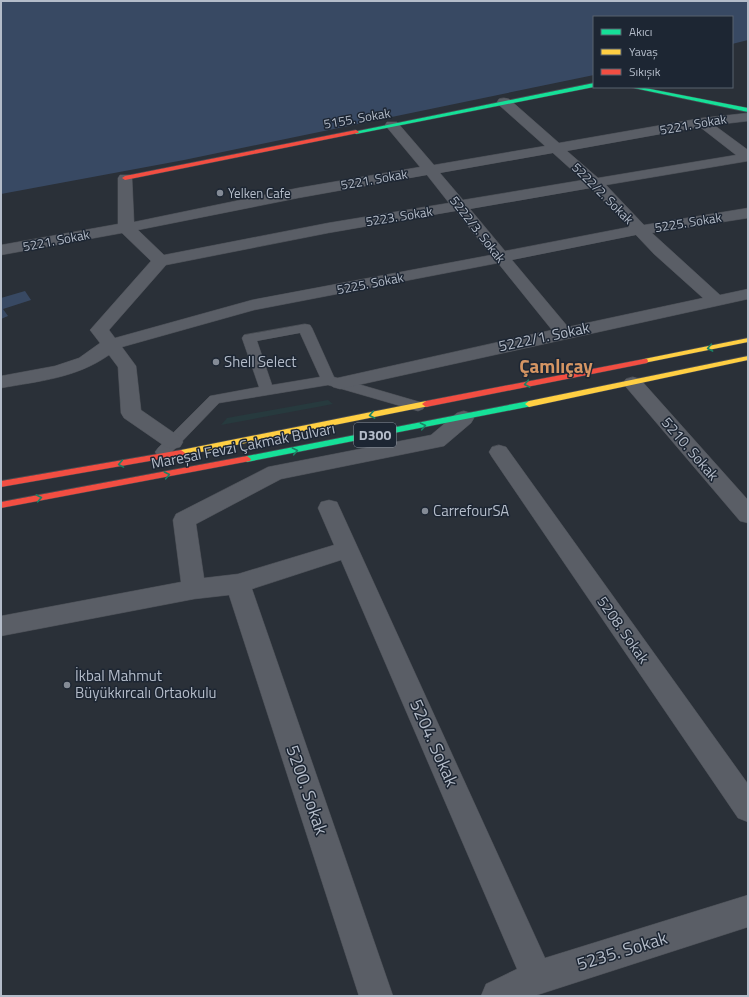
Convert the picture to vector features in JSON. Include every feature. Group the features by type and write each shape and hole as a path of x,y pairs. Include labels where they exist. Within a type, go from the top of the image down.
{"main road":[{"name":"5155. Sokak","path":"125,178 298,142 392,126 504,102 593,85"},
{"path":"637,88 748,110"},
{"name":"Mareşal Fevzi Çakmak Bulvarı","path":"1,484 158,457 748,340"},
{"name":"Mareşal Fevzi Çakmak Bulvarı","path":"1,505 464,418 748,358"}],"street":[{"name":"5222/2. Sokak","path":"504,102 595,183 660,251 717,301"},
{"name":"5221. Sokak","path":"1,250 126,228 298,193 702,122 748,117"},
{"path":"702,122 748,157"},
{"name":"5222/3. Sokak","path":"392,126 461,206 500,256 564,333"},
{"name":"5223. Sokak","path":"160,261 328,228 748,157"},
{"path":"125,178 126,228 160,261 99,330 127,366 131,414 173,442"},
{"name":"5225. Sokak","path":"1,382 58,372 86,362 110,345 252,304 489,261 500,256 639,230 748,213"},
{"name":"5222/1. Sokak","path":"334,381 748,294"},
{"name":"5210. Sokak","path":"633,383 748,515"},
{"path":"194,589 184,520 276,472 437,442 464,418"},
{"path":"310,448 342,459"},
{"name":"5208. Sokak","path":"499,452 748,808"},
{"name":"5204. Sokak","path":"329,508 538,977"},
{"path":"1,626 194,589 238,584 348,548"},
{"name":"5200. Sokak","path":"238,584 376,996"},
{"name":"5235. Sokak","path":"498,996 538,977 748,911"}],"lane":[{"path":"267,390 249,338 306,328 334,381"},
{"path":"158,457 215,399 334,381 418,406"}],"green space":[{"path":"328,400 333,404 221,425 227,418"}],"water":[{"path":"1,1 748,1 748,40 733,44 733,16 593,16 593,75 184,160 1,194"},
{"path":"25,291 31,300 3,309 8,316 1,319 1,298"}],"traffic: fast":[{"path":"356,132 593,85"},
{"path":"637,88 748,110"},
{"path":"247,459 529,404"}],"traffic: slow":[{"path":"644,361 748,340"},
{"path":"529,404 748,358"},
{"path":"181,453 426,404"}],"traffic: jam":[{"path":"125,178 356,132"},
{"path":"426,404 644,361"},
{"path":"1,484 181,453"},
{"path":"1,505 247,459"}],"place":[{"name":"Yelken Cafe","path":"220,193"},
{"name":"Shell Select","path":"216,362"},
{"name":"CarrefourSA","path":"425,511"},
{"name":"İkbal Mahmut Büyükkırcalı Ortaokulu","path":"67,685"}],"district":[{"name":"Çamlıçay","path":"556,366"}]}
